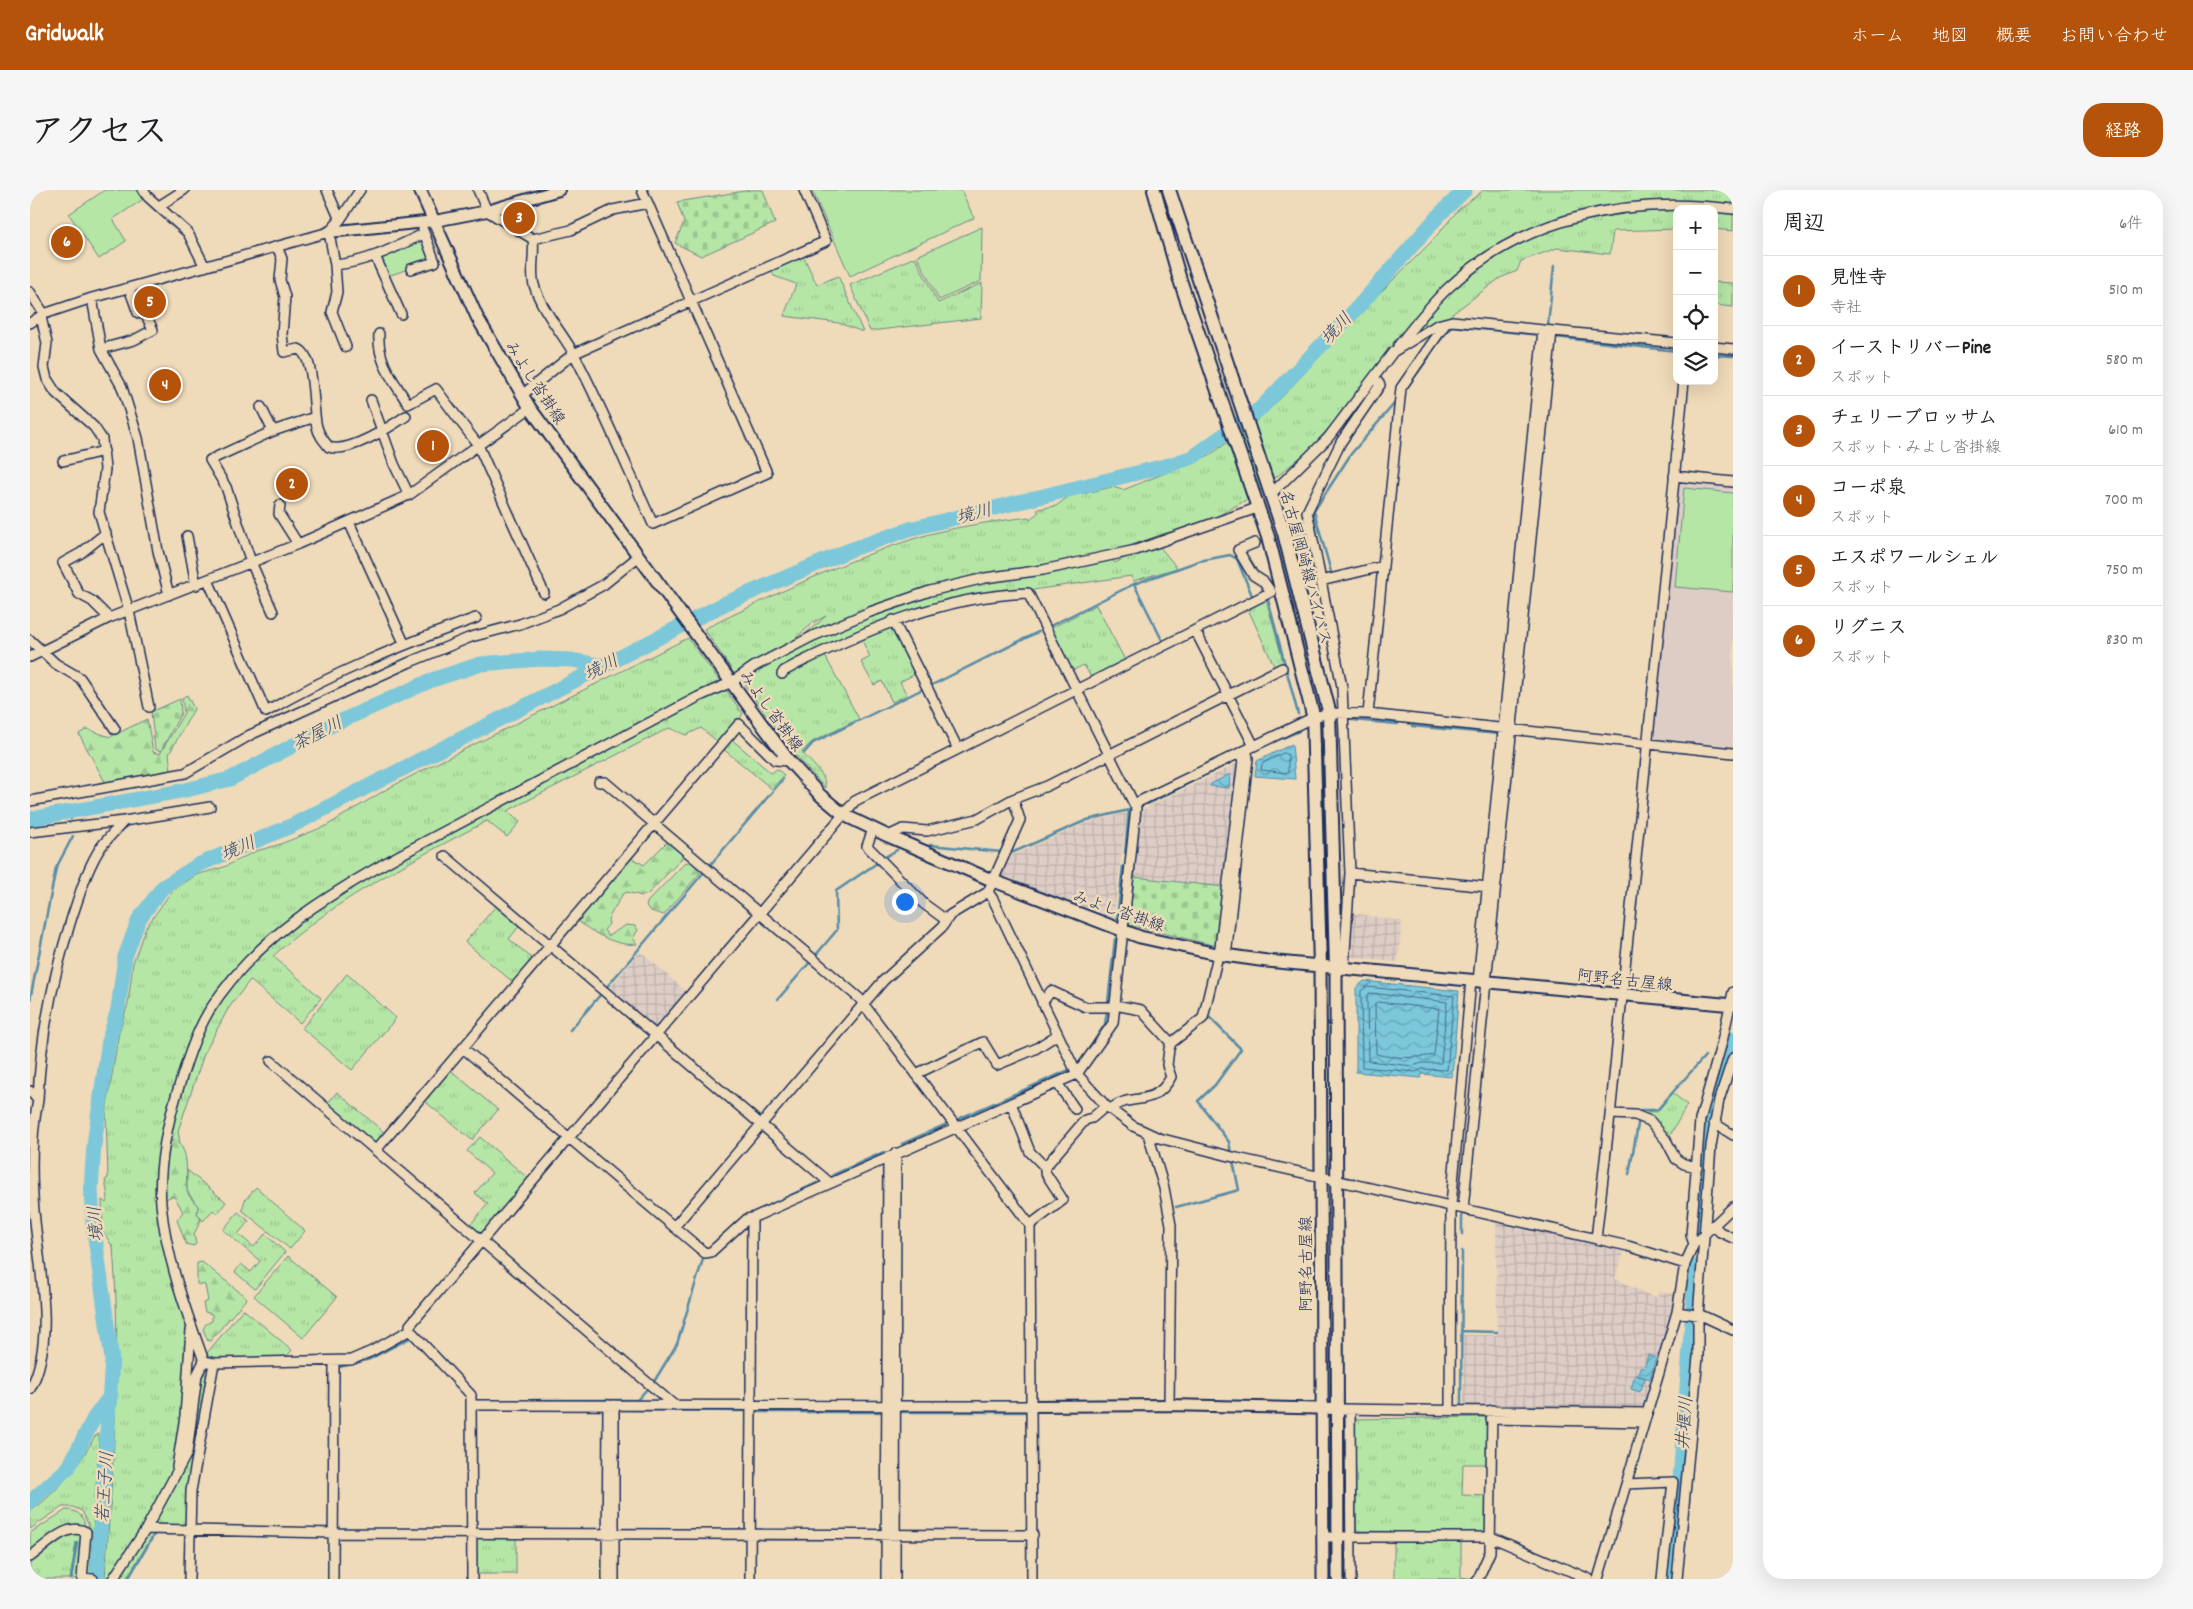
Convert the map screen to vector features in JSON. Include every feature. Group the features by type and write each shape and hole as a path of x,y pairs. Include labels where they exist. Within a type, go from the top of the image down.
{"main road":[{"name":"みよし沓掛線","path":"420,190 477,317 530,408 789,761 820,795 844,815 888,836 994,881 1123,932 1222,955 1320,966"},
{"name":"名古屋岡崎線バイパス","path":"1154,190 1202,345 1268,537 1314,717 1320,966"},
{"name":"名古屋岡崎線バイパス","path":"1169,190 1284,533 1329,713 1340,967"},
{"name":"阿野名古屋線","path":"1323,1579 1320,966 1732,1004"},
{"name":"阿野名古屋線","path":"1338,1579 1337,1180 1340,967"}],"street":[{"path":"143,190 188,233 205,267"},
{"path":"159,206 184,190"},
{"path":"327,190 340,220"},
{"path":"329,232 340,220 360,190"},
{"path":"478,190 487,211 533,239 571,230 613,210 648,203"},
{"path":"30,323 43,315 92,298 329,232 422,222 487,211 559,190"},
{"path":"533,239 535,255 532,269 534,284 542,305 574,354 653,524 680,513 767,473 642,190"},
{"path":"522,395 574,354 826,241 804,190"},
{"path":"1270,490 1328,438 1393,352 1448,289 1494,253 1526,236 1563,222 1616,208 1660,204 1687,204 1733,209"},
{"path":"411,269 434,262 423,234 422,222"},
{"path":"329,232 337,292 332,312 346,347"},
{"path":"335,266 352,264 375,256 423,234"},
{"path":"277,246 282,259 280,280 285,297 282,334 284,352 298,349 305,354 312,376 315,417 321,438 329,447 334,449 341,448 383,432 406,416"},
{"path":"375,256 402,314"},
{"path":"101,350 134,340 153,330 146,315 138,313 129,288"},
{"path":"30,292 43,315 47,343 44,367 47,379 56,393 94,427 102,439 105,469 99,512 128,610 149,707"},
{"path":"92,298 101,350 122,387 131,411 145,466 158,551 169,595"},
{"path":"1393,352 1437,325 1452,321 1673,343"},
{"path":"1368,714 1401,388 1446,323"},
{"path":"1450,1409 1451,1205 1479,981 1507,730 1548,330"},
{"path":"379,334 380,354 385,368 408,404 436,389 478,445 544,593"},
{"path":"1718,347 1733,349"},
{"path":"1340,967 1350,873 1344,713 1342,687 1307,512 1342,442 1380,385 1375,378"},
{"path":"1596,1239 1623,995 1646,745 1684,385"},
{"path":"370,400 394,464 409,495"},
{"path":"260,407 273,432"},
{"path":"30,657 109,618 298,544 409,495 530,408"},
{"path":"273,612 251,562 226,487 210,460 273,432 315,417"},
{"path":"64,462 104,451"},
{"path":"1674,476 1733,482"},
{"path":"280,505 279,514 298,544"},
{"path":"189,1579 191,1491 209,1362 191,1326 166,1237 161,1202 162,1164 171,1113 190,1056 209,1012 231,981 260,950 294,920 350,883 466,819 698,697 732,682 754,666 813,636 870,612 930,591 985,578 1043,570 1136,550 1257,508"},
{"path":"349,522 405,645"},
{"path":"1294,529 1310,525"},
{"path":"106,533 81,553 62,563 79,594 92,601 109,618"},
{"path":"187,536 196,585"},
{"path":"472,1579 471,1395 410,1330 410,1325 856,801 1271,592 1264,582 1253,576 1238,550 1255,544"},
{"path":"30,801 185,773 250,735 410,662 471,637 520,624 559,609 603,585 641,559"},
{"path":"1321,581 1383,566"},
{"path":"208,580 266,712 310,686 405,645 476,618"},
{"path":"463,1048 705,1254 711,1252 747,1219 1077,1074 1113,1023 1136,808 1028,593 961,602 893,620 784,670 782,674"},
{"path":"893,620 958,749"},
{"path":"1045,1167 1085,1120 1116,1104 1150,1096 1166,1085 1171,1077 1167,1065 1171,1044 1202,1018 1222,955 1248,758 1228,693 1196,630"},
{"path":"30,640 56,664 80,678 115,729"},
{"path":"888,836 903,829 927,831 977,818 1013,799 1047,786 1228,693 1282,668"},
{"path":"1134,804 1314,717 1329,713 1368,714 1733,753"},
{"path":"376,1150 738,724 775,760 789,761"},
{"path":"1463,1209 1479,981 1507,730"},
{"path":"599,782 605,782 864,1005 1030,1225 1032,1579"},
{"path":"674,1227 883,981 942,927 954,912 988,892 1020,820 1013,799"},
{"path":"30,832 124,821 210,807"},
{"path":"30,1389 38,1367 44,1326 44,1286 33,1196 33,1151 39,1066 49,999 63,944 82,886 100,848 124,821"},
{"path":"873,829 867,846 924,904 946,920"},
{"path":"445,856 830,1182"},
{"path":"1350,873 1488,887"},
{"path":"988,892 1077,1074 1108,1108 1132,1126 1148,1134 1237,1158 1628,1246 1685,1264"},
{"path":"1042,1003 1051,991 1086,1007 1115,1006 1141,1010 1171,1044"},
{"path":"1694,1244 1691,1236 1700,1120 1732,1004 1733,992"},
{"path":"916,1074 983,1042 998,1065 1035,1049 1057,1035"},
{"path":"1598,1579 1645,1417 1689,1314 1710,1229 1714,1123 1724,1083 1733,1058"},
{"path":"271,1061 675,1406"},
{"path":"1057,1083 1074,1109"},
{"path":"30,1090 38,1100"},
{"path":"1011,1103 1030,1152 1045,1167 1046,1172 1063,1200 1030,1225"},
{"path":"1610,1114 1634,1115 1650,1121 1666,1140 1676,1159 1684,1164 1697,1167"},
{"path":"1714,1123 1733,1135"},
{"path":"1148,1134 1164,1188 1171,1225 1169,1405"},
{"path":"892,1156 891,1535 894,1579"},
{"path":"1678,1579 1697,1367 1689,1314 1685,1264 1694,1244 1733,1207"},
{"path":"750,1579 752,1218"},
{"path":"1710,1229 1733,1238"},
{"path":"1689,1314 1733,1330"},
{"path":"176,1474 185,1416 191,1326"},
{"path":"113,1579 146,1529 187,1453 198,1375 209,1362 334,1361 359,1358 410,1330"},
{"path":"333,1579 334,1361"},
{"path":"471,1405 1169,1405 1337,1410 1450,1409 1492,1414 1645,1417"},
{"path":"611,1405 611,1534 614,1579"},
{"path":"1350,1409 1351,1579"},
{"path":"1478,1579 1490,1552 1492,1414"},
{"path":"1626,1484 1673,1482 1662,1579"},
{"path":"30,1557 68,1529 80,1528 86,1532 82,1579 93,1579"},
{"path":"146,1529 189,1532 334,1533 1033,1535"},
{"path":"607,1579 611,1534"},
{"path":"886,1579 891,1535"},
{"path":"1322,1537 1491,1537 1589,1579"}],"shaded area":[{"path":"1678,481 1733,486 1733,749 1651,740"},
{"path":"1238,763 1224,887 1134,877 1142,810"},
{"path":"1127,813 1113,920 1002,876 1011,856 1088,822"},
{"path":"1352,913 1402,921 1398,962 1348,957"},
{"path":"640,951 688,993 656,1031 607,991"},
{"path":"1496,1220 1625,1249 1615,1278 1643,1293 1657,1297 1659,1292 1677,1294 1644,1408 1464,1405 1463,1335 1497,1335"}],"green space":[{"path":"105,190 136,190 142,200 113,219 126,241 99,259 69,214"},
{"path":"751,190 763,190 775,223 701,256 675,243 684,222 677,202"},
{"path":"812,190 961,190 974,218 850,276"},
{"path":"1484,190 1733,190 1733,206 1662,200 1586,210 1556,220 1450,283 1351,403 1308,451 1253,496 1187,531 1169,532 1109,553 1040,568 985,576 798,640 826,616 814,622 786,647 736,676 704,629 807,580 886,548 956,528 1029,517 1030,519 1038,513 1038,509 1056,506 1072,494 1087,493 1112,487 1123,490 1210,455 1252,425 1282,397 1360,313 1432,241 1459,209"},
{"path":"1673,209 1673,229 1613,231 1610,254 1557,248 1521,261 1517,271 1500,278 1448,317 1401,345 1449,291 1464,278 1502,252 1567,222 1608,212"},
{"path":"1718,210 1733,212 1733,231 1718,229"},
{"path":"982,227 981,281 939,300 917,256"},
{"path":"420,239 424,241 430,258 428,262 388,276 380,262 382,258"},
{"path":"803,255 817,285 838,276 863,332 839,323 784,316 796,284 774,276 770,269"},
{"path":"915,257 938,303 982,283 981,318 870,331 850,285"},
{"path":"1718,282 1733,283 1733,307 1718,305"},
{"path":"1684,488 1733,493 1733,592 1675,587"},
{"path":"1160,547 1177,568 1133,581 1131,576 962,600 934,606 824,654 859,719 812,742 802,752 821,774 825,788 797,757 746,687 746,682 764,663 844,625 933,592 1111,559 1115,563 1131,555"},
{"path":"1266,600 1284,664 1275,668 1248,609"},
{"path":"1096,605 1126,662 1092,679 1084,665 1069,672 1049,629"},
{"path":"893,625 917,673 900,682 907,695 892,702 882,681 874,685 861,662 870,657 860,636"},
{"path":"688,638 721,683 351,879 232,974 185,1061 157,1196 188,1324 183,1408 174,1468 148,1519 110,1577 105,1577 117,1371 116,1289 113,1247 103,1232 102,1200 106,1203 108,1197 105,1180 108,1178 106,1112 119,1032 128,1004 133,963 145,929 171,892 196,875 224,867 256,851 278,845 326,826 387,789 433,765"},
{"path":"726,690 743,714 719,743 701,728 686,735 669,728 507,811 520,822 507,837 487,821 376,882 322,916 297,935 273,956 321,998 300,1023 250,980 228,1009 204,1054 178,1131 180,1144 175,1140 169,1142 172,1121 193,1053 212,1013 248,966 287,928 352,884 696,701"},
{"path":"187,695 194,709 169,754 171,770 105,782 79,734 87,729 110,737 147,719 153,752 160,754 184,713 182,698"},
{"path":"180,699 181,713 161,751 155,749 151,712"},
{"path":"730,738 771,773 777,769 784,775 772,789 722,748"},
{"path":"667,842 683,854 683,857 648,894 642,896 627,892 622,895 608,919 609,924 604,930 608,936 626,925 635,926 638,930 633,938 637,944 613,941 578,921 577,918 630,857 644,865"},
{"path":"691,861 700,869 700,873 664,915 651,911 646,906 648,901 685,863"},
{"path":"1134,877 1224,887 1217,946 1129,925"},
{"path":"496,906 520,925 509,939 534,960 514,983 465,942"},
{"path":"347,974 396,1018 352,1070 302,1028"},
{"path":"448,1068 498,1110 472,1140 422,1099"},
{"path":"337,1092 386,1134 377,1145 327,1104"},
{"path":"1673,1093 1687,1105 1668,1139 1642,1114 1642,1111 1657,1112"},
{"path":"480,1137 530,1180 483,1234 479,1235 469,1226 488,1204 475,1193 492,1173 467,1151"},
{"path":"175,1140 180,1145 185,1156 187,1192 198,1206 197,1213 201,1220 194,1234 196,1244 194,1246 186,1244 177,1220 183,1212 176,1199 172,1196 164,1200 162,1177 169,1142"},
{"path":"187,1170 226,1202 217,1214 213,1210 203,1221 197,1213 198,1206 187,1191"},
{"path":"256,1187 305,1231 290,1249 242,1210 245,1200"},
{"path":"238,1212 249,1221 238,1234 254,1247 265,1234 285,1252 255,1289 235,1272 241,1264 251,1272 260,1261 223,1230"},
{"path":"288,1256 337,1297 303,1338 254,1296"},
{"path":"202,1262 247,1298 210,1341 208,1341 203,1329 206,1324 212,1321 212,1314 205,1312 203,1303 208,1301 205,1285 197,1284 197,1263"},
{"path":"243,1309 292,1350 286,1357 211,1360 208,1357 207,1353"},
{"path":"205,1373 207,1378 187,1524 151,1527 167,1497 200,1378"},
{"path":"1483,1417 1488,1419 1488,1464 1463,1464 1462,1495 1488,1496 1489,1533 1360,1531 1356,1529 1355,1419"},
{"path":"99,1434 90,1576 85,1574 89,1526 82,1511 73,1507 62,1507 30,1529 30,1512 50,1496 67,1478 95,1436"},
{"path":"66,1510 74,1511 82,1517 84,1528 77,1525 66,1527 30,1553 30,1533"},
{"path":"75,1530 83,1536 79,1579 72,1579 76,1542 70,1579 30,1579 30,1560 69,1532"},
{"path":"155,1532 126,1579 117,1579 148,1534"},
{"path":"516,1536 516,1574 474,1574 475,1537"},
{"path":"1394,1539 1461,1539 1461,1577 1475,1579 1394,1578"}],"water":[{"path":"1292,744 1295,779 1255,776 1257,761"},
{"path":"1230,774 1229,788 1210,786 1211,784"},
{"path":"1364,981 1459,991 1452,1077 1422,1074 1421,1078 1356,1072 1356,988"},
{"path":"1648,1355 1656,1358 1650,1379 1638,1375 1640,1367 1644,1368"},
{"path":"1635,1375 1645,1378 1640,1392 1631,1389"}],"waterway":[{"name":"境川","path":"97,1579 112,1360 93,1223 91,1189 94,1145 109,1040 118,1009 125,957 139,919 163,887 198,865 291,826 726,603 850,550 910,529 1169,465 1193,457 1261,408 1358,307 1440,214 1465,190"},
{"path":"1548,325 1554,266"},
{"path":"1437,344 1452,326 1540,335"},
{"path":"1535,454 1547,336"},
{"path":"1555,337 1673,351"},
{"path":"1718,355 1733,356"},
{"path":"1408,386 1429,357"},
{"path":"1331,572 1314,511 1351,454 1394,404"},
{"path":"1050,626 1134,584 1199,561 1230,555 1237,559 1253,598"},
{"path":"1134,584 1163,642"},
{"path":"1268,600 1298,714"},
{"path":"930,686 1044,629"},
{"name":"茶屋川","path":"30,819 186,790 230,779 330,726 432,680 481,664 540,659 572,660 604,666"},
{"path":"804,753 813,743 925,688"},
{"path":"1352,720 1398,724"},
{"path":"1412,726 1499,734"},
{"path":"1257,749 1299,731"},
{"path":"1148,804 1237,759"},
{"path":"711,864 783,779"},
{"path":"1001,875 1009,854 1087,820 1129,810 1125,853"},
{"name":"茶屋川","path":"69,812 71,819"},
{"path":"30,1000 56,868 73,836"},
{"path":"930,845 1001,852"},
{"path":"883,858 897,850"},
{"path":"815,956 837,930 836,891 880,861"},
{"path":"1117,919 1123,866"},
{"path":"605,989 704,872"},
{"path":"1108,1002 1115,939"},
{"path":"778,999 810,962"},
{"path":"570,1030 601,994"},
{"path":"1083,1059 1105,1024 1107,1011"},
{"path":"1207,1015 1241,1049 1215,1085 1198,1101 1229,1142 1231,1153"},
{"name":"井堰川","path":"1698,1229 1704,1156 1711,1109 1716,1085 1733,1039"},
{"path":"1641,1110 1657,1110 1705,1056"},
{"path":"956,1120 1069,1070"},
{"path":"1629,1174 1639,1119"},
{"path":"902,1144 947,1124"},
{"path":"833,1175 884,1152"},
{"path":"1176,1207 1239,1190 1233,1161"},
{"path":"744,1217 817,1183"},
{"path":"1462,1214 1462,1234"},
{"path":"1461,1404 1462,1251"},
{"path":"655,1380 677,1344 703,1259"},
{"name":"井堰川","path":"1668,1579 1680,1480 1696,1267"},
{"path":"1461,1331 1497,1332"},
{"path":"340,1367 370,1359 410,1338 414,1340"},
{"path":"532,1400 637,1400 649,1387"},
{"name":"境川","path":"30,1502 69,1467 94,1418 111,1395"},
{"path":"540,1409 604,1410"},
{"path":"618,1410 747,1411"},
{"path":"758,1412 884,1412"},
{"path":"899,1412 1026,1412"},
{"path":"1456,1415 1487,1415"},
{"path":"128,1579 155,1533"},
{"path":"71,1579 77,1543"},
{"path":"1488,1566 1494,1551"}],"place":[{"name":"チェリーブロッサム","path":"519,218"},
{"name":"リグニス","path":"67,242"},
{"name":"エスポワールシェル","path":"150,302"},
{"name":"コーポ泉","path":"165,385"},
{"name":"見性寺","path":"433,446"},
{"name":"イーストリバーPine","path":"292,484"}],"water label":[{"name":"若王子川","path":"104,1487"}]}
